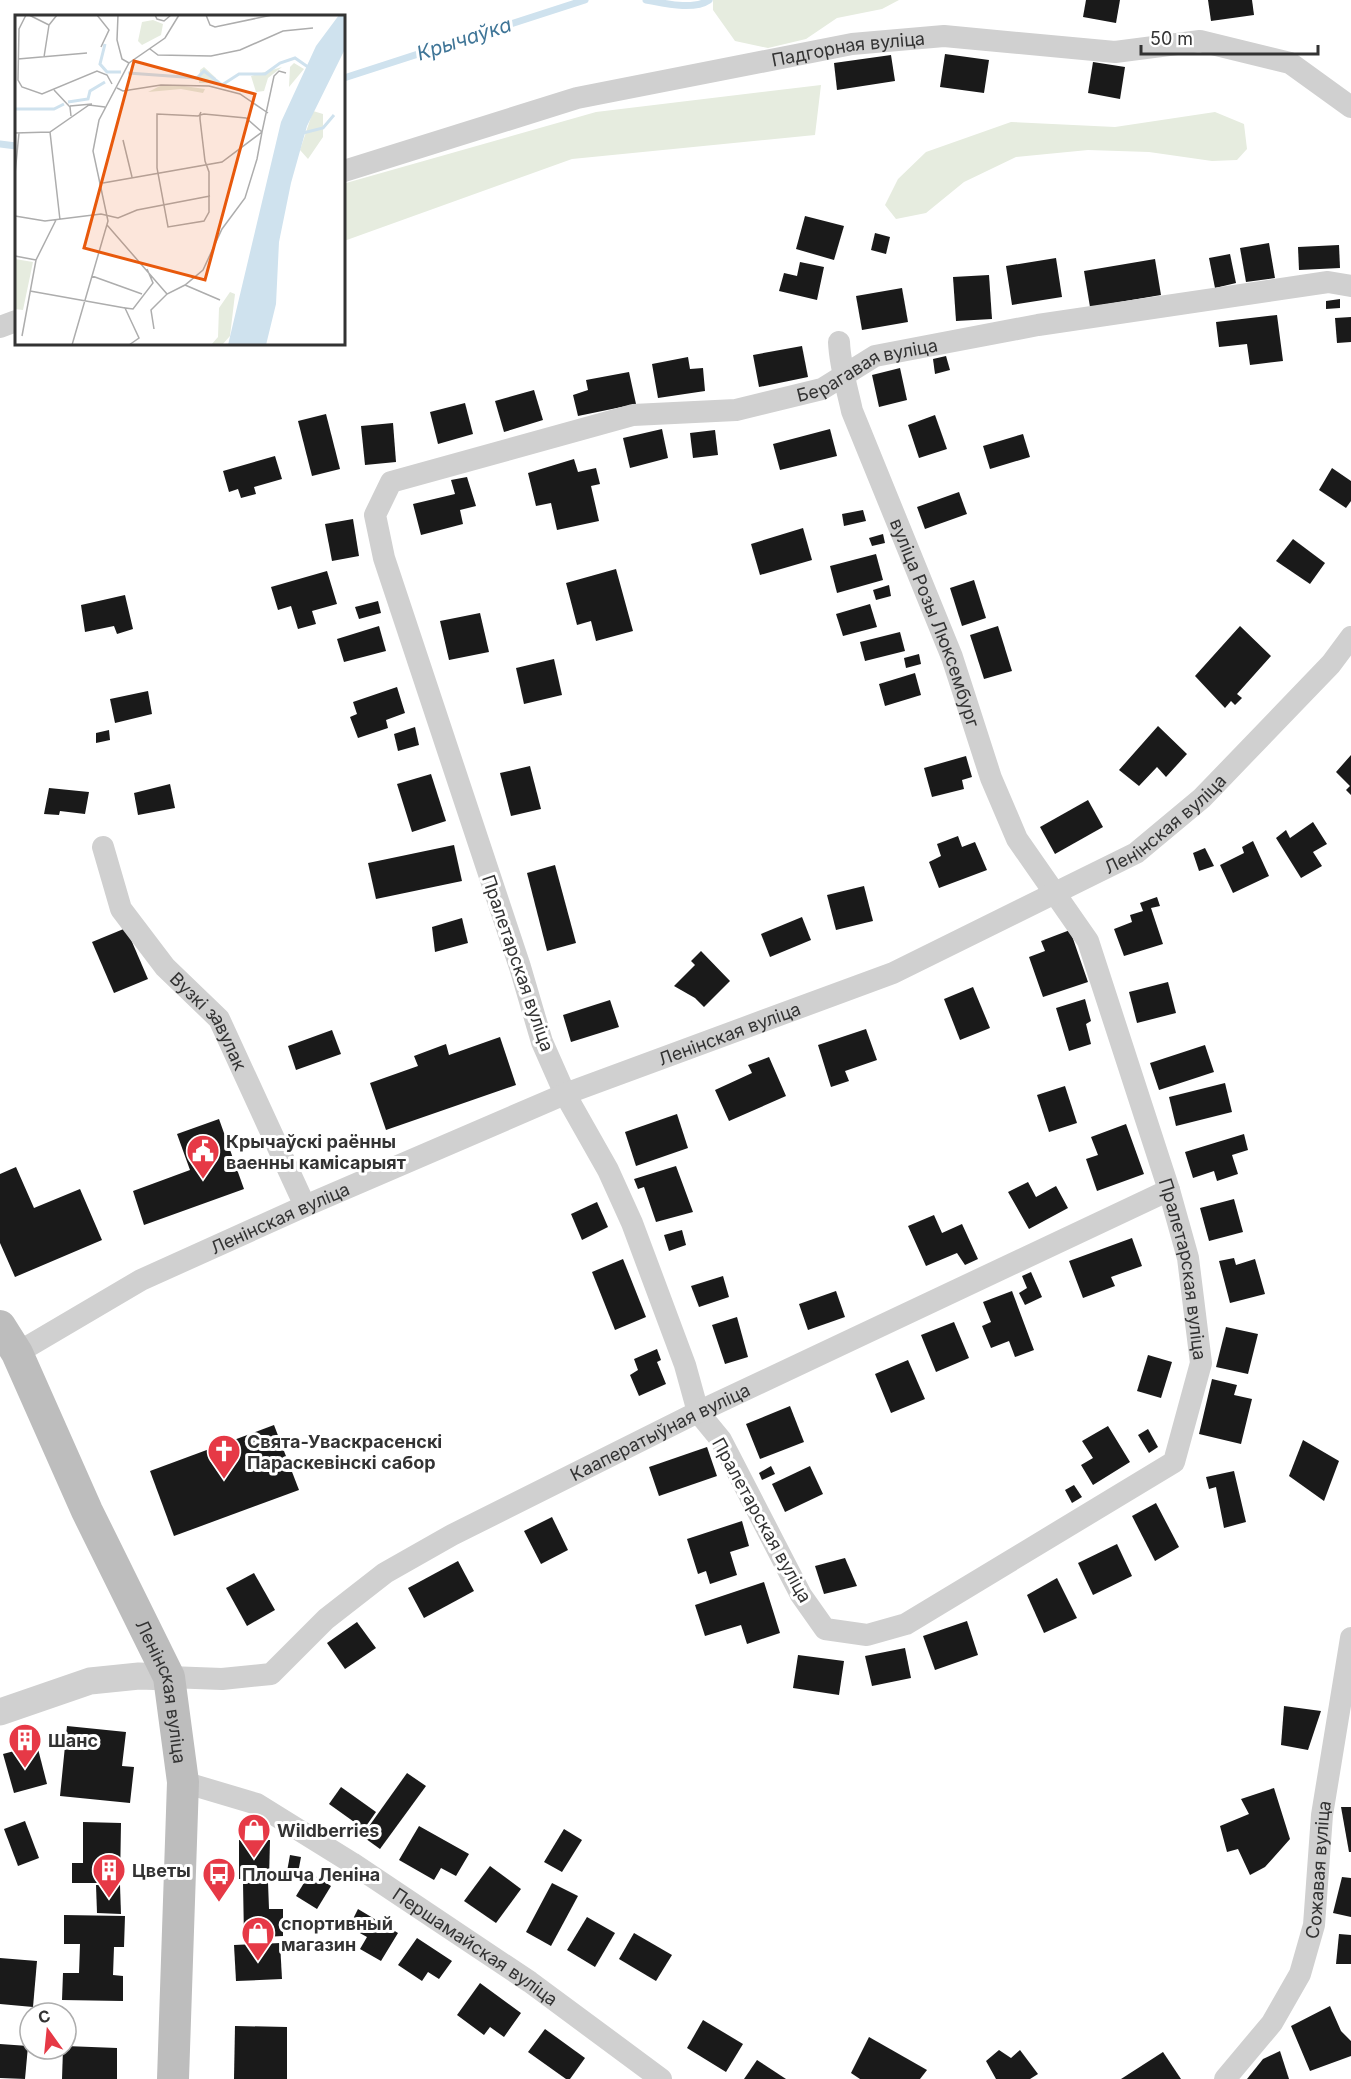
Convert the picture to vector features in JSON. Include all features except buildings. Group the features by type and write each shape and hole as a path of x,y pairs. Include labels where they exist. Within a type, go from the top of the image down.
{"main road":[{"path":"0,1326 17,1353"},
{"name":"Ленінская вуліца","path":"17,1353 87,1511 169,1677 183,1782 173,2079"}],"street":[{"name":"Падгорная вуліца","path":"345,171 576,98 852,44 944,36 1115,51 1200,41 1290,63 1351,107"},
{"name":"Берагавая вуліца","path":"391,483 633,415 736,410 822,389 875,356 1038,325 1328,282 1351,286"},
{"path":"0,327 15,321"},
{"name":"вуліца Розы Люксембург","path":"839,342 852,411 952,657 992,778 1017,839 1054,896"},
{"name":"Пралетарская вуліца","path":"391,483 375,515 384,558 520,967 542,1042 566,1094 608,1170 632,1223 685,1365 698,1412 721,1440 801,1595 825,1629 867,1635 906,1624 1174,1462 1201,1363 1188,1258 1169,1190 1088,942 1054,896"},
{"name":"Ленінская вуліца","path":"17,1353 141,1280 305,1206 566,1094 893,973 1136,854 1202,798 1331,664 1351,637"},
{"name":"Вузкі завулак","path":"103,846 121,909 165,967 219,1019 305,1206"},
{"name":"Кааператыўная вуліца","path":"169,1677 222,1679 272,1674 326,1619 385,1573 452,1535 698,1412 1169,1190"},
{"name":"Сожавая вуліца","path":"1225,2079 1272,2023 1300,1974 1314,1925 1322,1815 1351,1638"},
{"path":"0,1712 90,1681 139,1676 169,1677"},
{"name":"Першамайская вуліца","path":"183,1782 256,1804 276,1815 530,1982 661,2079"}],"shaded area":[{"path":"713,0 899,0 882,9 837,18 806,39 768,48 735,41 713,10"},
{"path":"821,85 815,135 572,159 345,241 345,184 596,112"},
{"path":"1215,112 1244,124 1247,149 1237,160 1212,161 1149,152 1088,150 1016,157 964,182 926,213 896,219 885,205 898,179 926,152 1011,122 1115,127"}],"waterway":[{"name":"Крычаўка","path":"345,78 585,0"},
{"name":"Крычаўка","path":"646,0 687,6 709,0"},
{"name":"Крычаўка","path":"0,144 15,146"}],"place":[{"name":"Крычаўскі раённы ваенны камісарыят","path":"203,1180"},
{"name":"Свята-Уваскрасенскі Параскевінскі сабор","path":"224,1480"},
{"name":"Шанс","path":"25,1769"},
{"name":"Wildberries","path":"254,1859"},
{"name":"Цветы","path":"109,1899"},
{"name":"Плошча Леніна","path":"219,1903"},
{"name":"спортивный магазин","path":"258,1962"}]}
